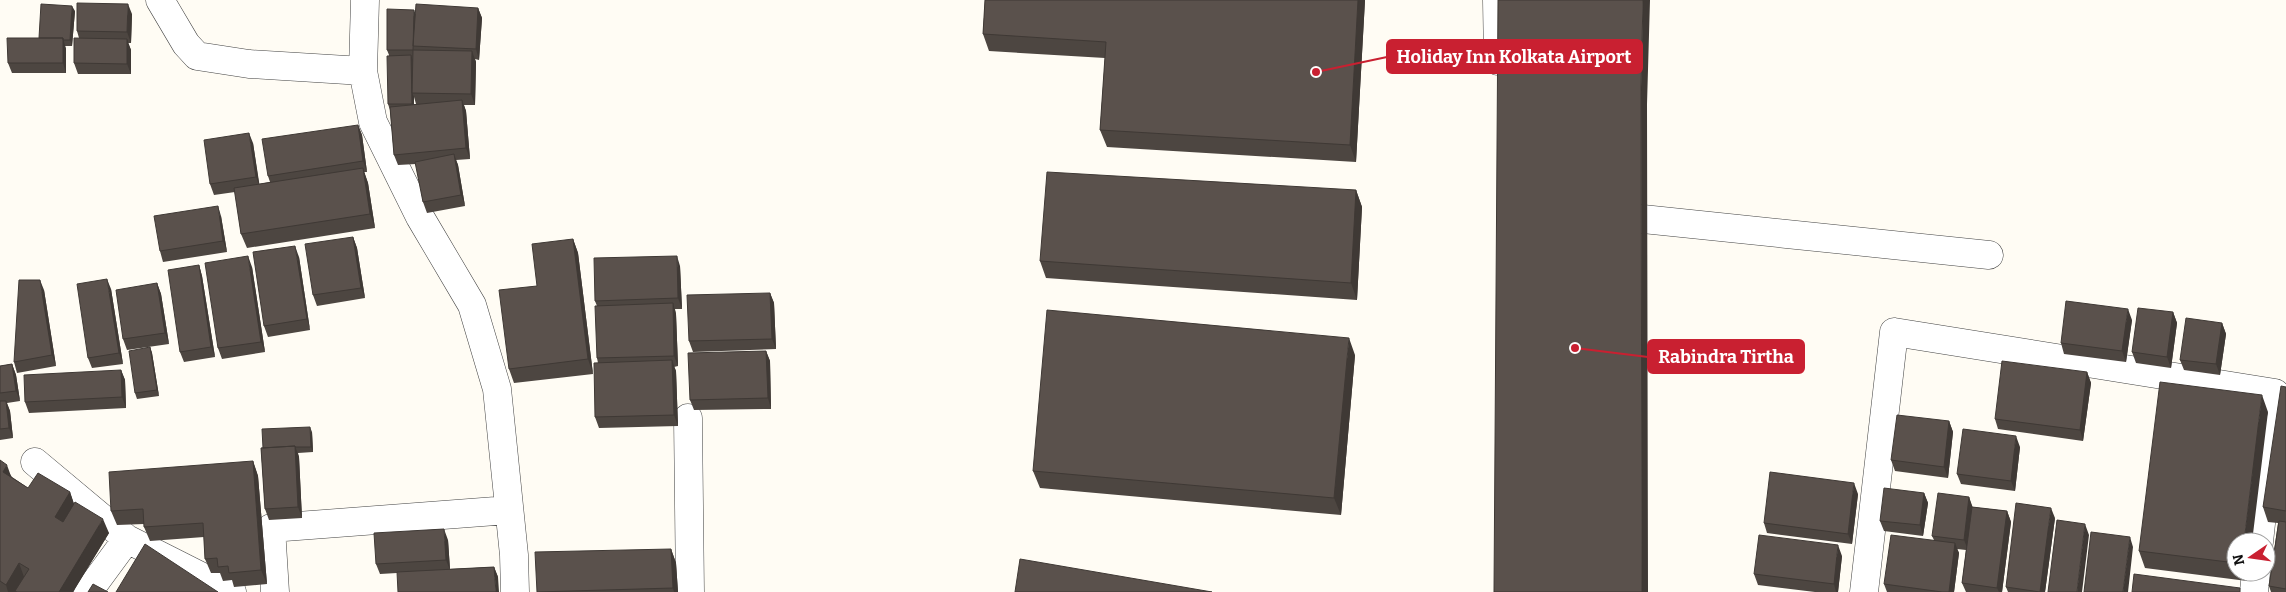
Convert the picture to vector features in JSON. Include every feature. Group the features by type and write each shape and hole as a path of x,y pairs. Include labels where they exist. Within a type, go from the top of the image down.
{"street":[{"path":"160,0 186,44 197,56 249,64 363,71"},
{"path":"365,0 363,71 373,122 420,217 472,305 497,389 515,592"},
{"path":"1497,0 1498,84"},
{"path":"1614,216 1989,255"},
{"path":"1864,592 1894,332 2280,393 2260,532"},
{"path":"688,418 690,592"},
{"path":"35,462 127,539 232,592"},
{"path":"275,592 272,528 509,510"},
{"path":"88,592 127,539"}],"building":[{"path":"985,0 1358,0 1350,145 1100,130 1106,42 983,34"},
{"path":"1498,0 1643,0 1641,87 1642,592 1494,592"},
{"path":"77,3 128,4 127,32 77,31"},
{"path":"41,4 72,6 70,40 63,40 63,38 39,38"},
{"path":"416,4 478,8 476,49 413,46"},
{"path":"387,9 414,10 413,50 387,50"},
{"path":"7,38 63,38 63,63 8,63"},
{"path":"74,38 127,39 127,64 74,63"},
{"path":"413,50 472,51 471,94 412,93"},
{"path":"411,55 412,104 388,104 387,56"},
{"path":"462,100 466,148 394,155 390,107"},
{"path":"358,125 363,161 268,176 262,139"},
{"path":"249,133 256,177 210,184 204,140"},
{"path":"454,154 461,195 423,202 415,162"},
{"path":"363,168 370,214 241,234 234,188"},
{"path":"1047,172 1356,190 1351,283 1040,261"},
{"path":"218,206 223,241 160,251 154,216"},
{"path":"353,237 361,288 313,295 305,244"},
{"path":"573,239 588,359 509,369 499,290 537,286 532,244"},
{"path":"295,246 307,319 264,326 253,252"},
{"path":"248,256 261,342 218,348 205,263"},
{"path":"677,256 678,298 595,301 594,258"},
{"path":"199,265 211,347 180,352 168,270"},
{"path":"107,279 119,353 88,358 77,284"},
{"path":"19,280 40,280 52,355 14,362"},
{"path":"157,283 165,333 123,339 116,290"},
{"path":"770,293 772,339 689,341 687,295"},
{"path":"2066,301 2128,309 2122,351 2061,343"},
{"path":"673,303 674,356 597,358 595,306"},
{"path":"2138,308 2173,312 2167,357 2132,352"},
{"path":"1047,310 1349,338 1334,498 1033,471"},
{"path":"2186,318 2222,323 2216,364 2180,360"},
{"path":"150,347 157,390 135,393 129,351"},
{"path":"766,351 768,398 690,400 688,353"},
{"path":"672,360 674,415 595,417 594,363"},
{"path":"2002,361 2087,372 2080,430 1995,419"},
{"path":"12,364 16,391 0,393 0,366"},
{"path":"121,370 122,397 25,402 24,375"},
{"path":"2160,382 2262,395 2245,532 2226,532 2226,562 2139,551"},
{"path":"2281,386 2286,387 2286,511 2263,507"},
{"path":"0,401 6,401 9,428 0,429"},
{"path":"1897,415 1949,421 1944,467 1891,460"},
{"path":"310,427 311,447 263,448 262,429"},
{"path":"1963,429 2016,436 2011,481 1957,474"},
{"path":"295,446 298,507 265,509 261,448"},
{"path":"0,460 7,465 3,472 28,488 38,473 70,492 55,517 63,522 75,502 103,519 59,592 15,591 29,569 19,563 6,585 0,581"},
{"path":"253,461 261,570 229,573 228,566 218,567 217,558 205,559 203,523 144,527 143,509 111,511 109,472"},
{"path":"1770,472 1854,483 1848,534 1764,523"},
{"path":"1884,488 1924,493 1920,525 1880,521"},
{"path":"1938,493 1969,497 1964,540 1932,536"},
{"path":"2016,503 2051,508 2040,592 2006,587"},
{"path":"1972,507 2007,511 1997,588 1962,583"},
{"path":"2057,520 2085,524 2077,592 2048,592"},
{"path":"2279,521 2286,522 2286,589 2269,586 2270,582 2276,582 2276,540"},
{"path":"444,529 446,560 376,564 374,533"},
{"path":"2091,532 2130,537 2123,592 2084,592"},
{"path":"1759,535 1838,545 1834,584 1754,574"},
{"path":"1891,535 1955,543 1949,592 1884,584"},
{"path":"145,544 218,592 116,592"},
{"path":"671,549 673,588 537,592 535,552"},
{"path":"1020,559 1212,592 1015,592"},
{"path":"494,567 496,592 398,592 397,572"},
{"path":"2134,574 2240,588 2240,592 2132,592"},
{"path":"93,584 108,592 88,592"}],"place":[{"name":"Holiday Inn Kolkata Airport","path":"1316,72"},
{"name":"Rabindra Tirtha","path":"1575,348"}]}
